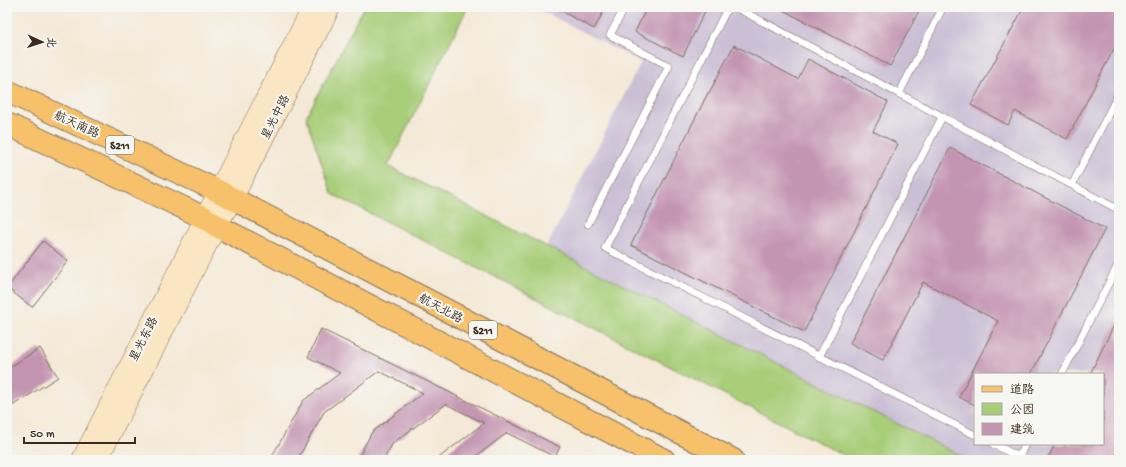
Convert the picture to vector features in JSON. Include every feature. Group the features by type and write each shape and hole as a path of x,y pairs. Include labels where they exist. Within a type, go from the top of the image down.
{"main road":[{"name":"星光中路","path":"226,195 312,7"},
{"name":"星光中路","path":"211,222 331,7"},
{"name":"航天南路","path":"7,91 226,195"},
{"name":"S211","path":"7,124 211,222 664,460"},
{"name":"航天北路","path":"226,195 733,460"},
{"name":"星光东路","path":"81,460 211,222"},
{"name":"星光东路","path":"98,460 211,222"}],"lane":[{"path":"588,224 669,66 610,35 625,7"},
{"path":"728,7 605,248 974,434"},
{"path":"735,7 1119,210"},
{"path":"899,94 944,7"},
{"path":"1072,185 1119,93"},
{"path":"820,357 942,117"},
{"path":"1063,373 1119,263"},
{"path":"995,445 1022,458 1025,445"}],"shaded area":[{"path":"534,7 1119,7 1119,460 969,460 547,246 641,62"}],"green space":[{"path":"364,7 468,7 388,166 969,460 853,460 332,194 306,117"}],"building":[{"path":"554,7 606,7 594,29"},
{"path":"647,7 707,7 683,56 635,32"},
{"path":"777,7 921,7 890,66"},
{"path":"1024,7 1119,7 1119,39 1067,139 1015,111 1008,125 971,105"},
{"path":"734,45 798,79 808,59 888,102 873,131 898,144 804,332 631,245"},
{"path":"950,148 1105,229 1032,373 974,373 974,404 959,397 998,321 923,282 883,360 850,343"},
{"path":"43,241 68,261 32,307 7,288"},
{"path":"1119,315 1119,460 1047,460 1054,445 1104,445 1104,373 1090,373"},
{"path":"321,329 560,447 555,457 507,433 471,460 436,460 484,423 446,404 393,443 383,460 357,460 372,432 423,393 379,371 324,412 297,460 270,460 303,401 340,373 308,357"},
{"path":"40,348 58,377 7,409 7,369"}]}
